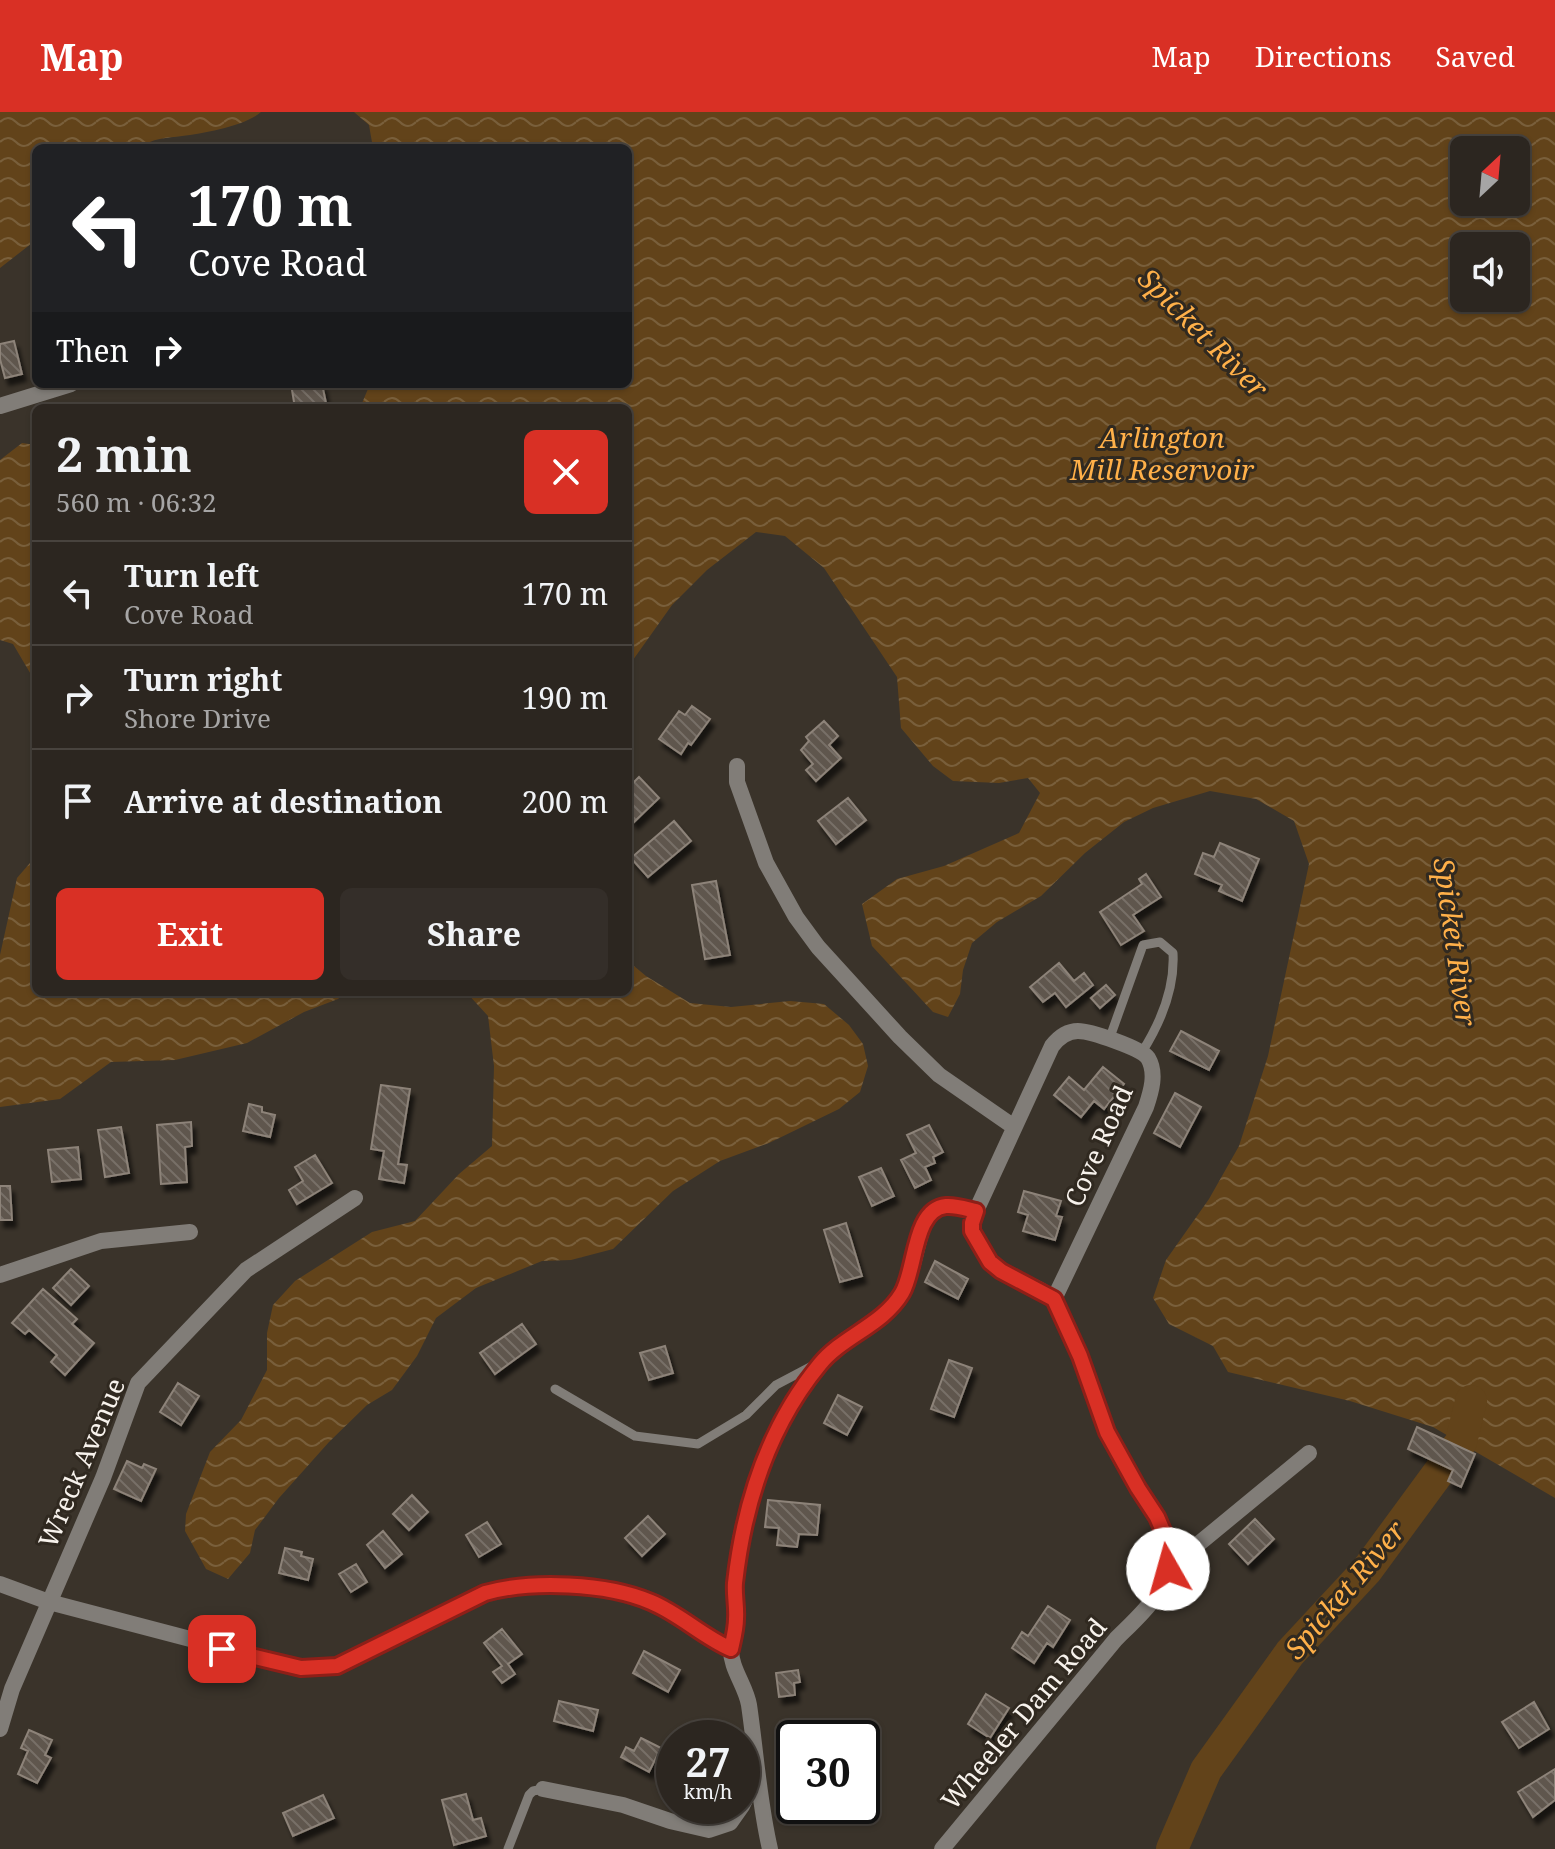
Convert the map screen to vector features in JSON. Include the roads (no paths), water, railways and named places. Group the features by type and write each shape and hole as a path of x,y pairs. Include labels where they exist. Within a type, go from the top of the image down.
{"street":[{"path":"0,406 58,388"},
{"path":"737,774 766,863 796,917 818,947 939,1075 1014,1127"},
{"name":"Cove Road","path":"976,1211 1052,1046 1059,1038 1077,1031 1142,1052 1148,1058 1153,1077 1146,1107 1054,1299"},
{"name":"Wreck Avenue","path":"0,1729 12,1689 103,1478 138,1383 246,1270 355,1198"},
{"path":"750,1720 748,1700 731,1649 736,1619 734,1590 752,1491 777,1431 822,1361 891,1307 902,1293 910,1277 920,1233 933,1210 947,1206 976,1211 972,1231 990,1262 1054,1299 1080,1356 1107,1432 1157,1517 1169,1545 1168,1569"},
{"path":"0,1275 101,1241 190,1232"},
{"name":"Wheeler Dam Road","path":"942,1849 1141,1613 1157,1592 1168,1569 1309,1453"},
{"path":"0,1584 49,1602 301,1668 337,1666 485,1593 505,1587 567,1586 611,1591 649,1601 731,1649"},
{"path":"543,1789 623,1805 656,1816"},
{"path":"760,1792 770,1849"},
{"path":"683,1824 709,1830 727,1824"}],"lane":[{"path":"1109,1040 1143,945 1160,942 1173,953 1172,981 1156,1026 1142,1052"},
{"path":"555,1389 635,1436 698,1444 746,1415 776,1385 822,1361"},
{"path":"508,1849 529,1795 543,1789"}],"water":[{"path":"0,112 261,112 235,125 146,144 32,144 32,243 0,268"},
{"name":"Arlington Mill Reservoir","path":"354,112 1555,112 1555,1498 1433,1427 1350,1401 1228,1372 1213,1346 1169,1324 1153,1298 1166,1260 1209,1199 1239,1146 1268,1056 1309,864 1294,821 1256,799 1210,791 1153,808 1124,822 1085,853 1041,896 997,922 972,943 963,970 960,994 948,1017 933,1012 872,946 862,904 897,879 944,866 1019,833 1040,793 1028,778 999,783 953,781 933,766 901,728 897,677 824,568 785,536 756,532 707,570 672,605 632,661 632,404 362,404 368,388 632,388 632,144 372,144 369,125"},
{"path":"22,443 32,444 32,676 13,644 0,640 0,460"},
{"path":"32,861 32,996 341,996 247,1043 175,1060 111,1062 60,1099 0,1107 0,955 17,878"},
{"path":"632,964 690,1003 731,1007 790,1001 824,1004 849,1025 863,1044 868,1066 860,1092 839,1109 769,1143 720,1161 673,1191 613,1249 571,1260 542,1261 476,1288 436,1318 417,1356 392,1390 367,1405 279,1498 255,1530 250,1553 228,1579 206,1569 185,1531 186,1514 210,1452 241,1420 267,1370 267,1333 273,1305 295,1281 372,1232 415,1221 459,1174 492,1146 494,1066 488,1016 470,996 632,996"}],"waterway":[{"name":"Spicket River","path":"1172,1849 1206,1770 1290,1653 1367,1570 1461,1442 1471,1401"}]}
